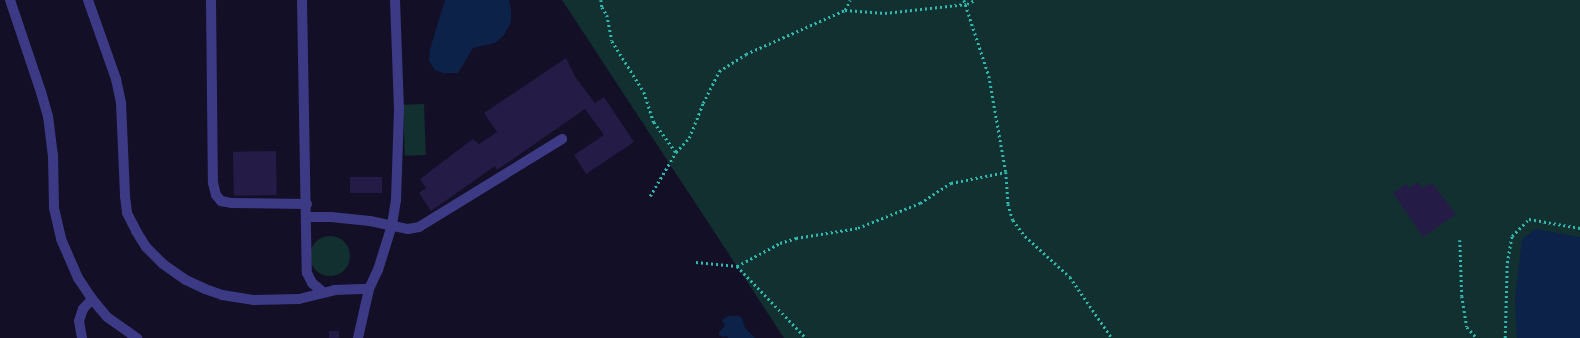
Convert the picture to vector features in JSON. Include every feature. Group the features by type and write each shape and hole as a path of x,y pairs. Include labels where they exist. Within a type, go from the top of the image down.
{"street":[{"path":"10,0 42,92 48,116 53,155 54,208 57,224 78,278 92,299 107,317 137,338"},
{"path":"88,0 116,79 121,103 127,213 146,247 163,264 186,280 222,295 269,301 299,299 334,290 369,290"},
{"path":"211,0 214,183 216,195 221,201 231,203 307,204"},
{"path":"302,0 308,273 312,283 323,292"},
{"path":"358,338 369,290 378,270 392,226 396,200 398,109 395,0"},
{"path":"307,216 331,217 408,229 419,228 562,139"},
{"path":"82,338 79,320 83,309 92,299"}],"path":[{"path":"601,0 602,7 607,15 612,41 644,92 654,122 676,152"},
{"path":"845,10 850,0"},
{"path":"964,0 967,4 989,76 1006,172 1008,204 1013,220 1025,236 1070,277 1112,338"},
{"path":"650,196 676,152 689,138 703,103 719,71 746,54 776,39 810,27 845,10 886,14 967,4 975,0"},
{"path":"696,262 737,266 780,243 796,238 858,228 920,203 951,183 1006,172"},
{"path":"1505,338 1507,263 1512,236 1529,219 1580,228"},
{"path":"1460,240 1462,296 1467,327 1476,338"},
{"path":"737,266 806,338"}],"green space":[{"path":"562,0 1580,0 1580,338 784,338"},
{"path":"424,104 426,155 405,156 403,105"},
{"path":"326,236 334,236 341,239 347,245 350,256 347,267 341,273 334,276 326,276 319,273 313,267 310,260 310,252 313,245 319,239"}],"water":[{"path":"445,0 509,0 511,9 511,22 504,35 495,43 473,48 458,73 443,73 435,70 429,61 430,49"},
{"path":"1536,229 1580,237 1580,338 1517,338 1515,299 1522,239"},
{"path":"729,316 739,316 742,318 745,328 755,338 728,338 727,336 723,337 719,335 719,332 725,326 722,320"}],"building":[{"path":"566,58 576,78 595,103 604,97 634,142 586,174 574,155 604,135 585,109 497,170 495,166 431,211 419,193 426,188 420,179 473,139 479,144 497,132 484,113"},
{"path":"276,151 277,195 234,196 233,152"},
{"path":"350,177 382,177 382,193 350,193"},
{"path":"1418,182 1422,188 1432,183 1456,214 1423,237 1393,193 1406,184 1409,188"},
{"path":"329,331 339,331 339,338 329,338"}]}
